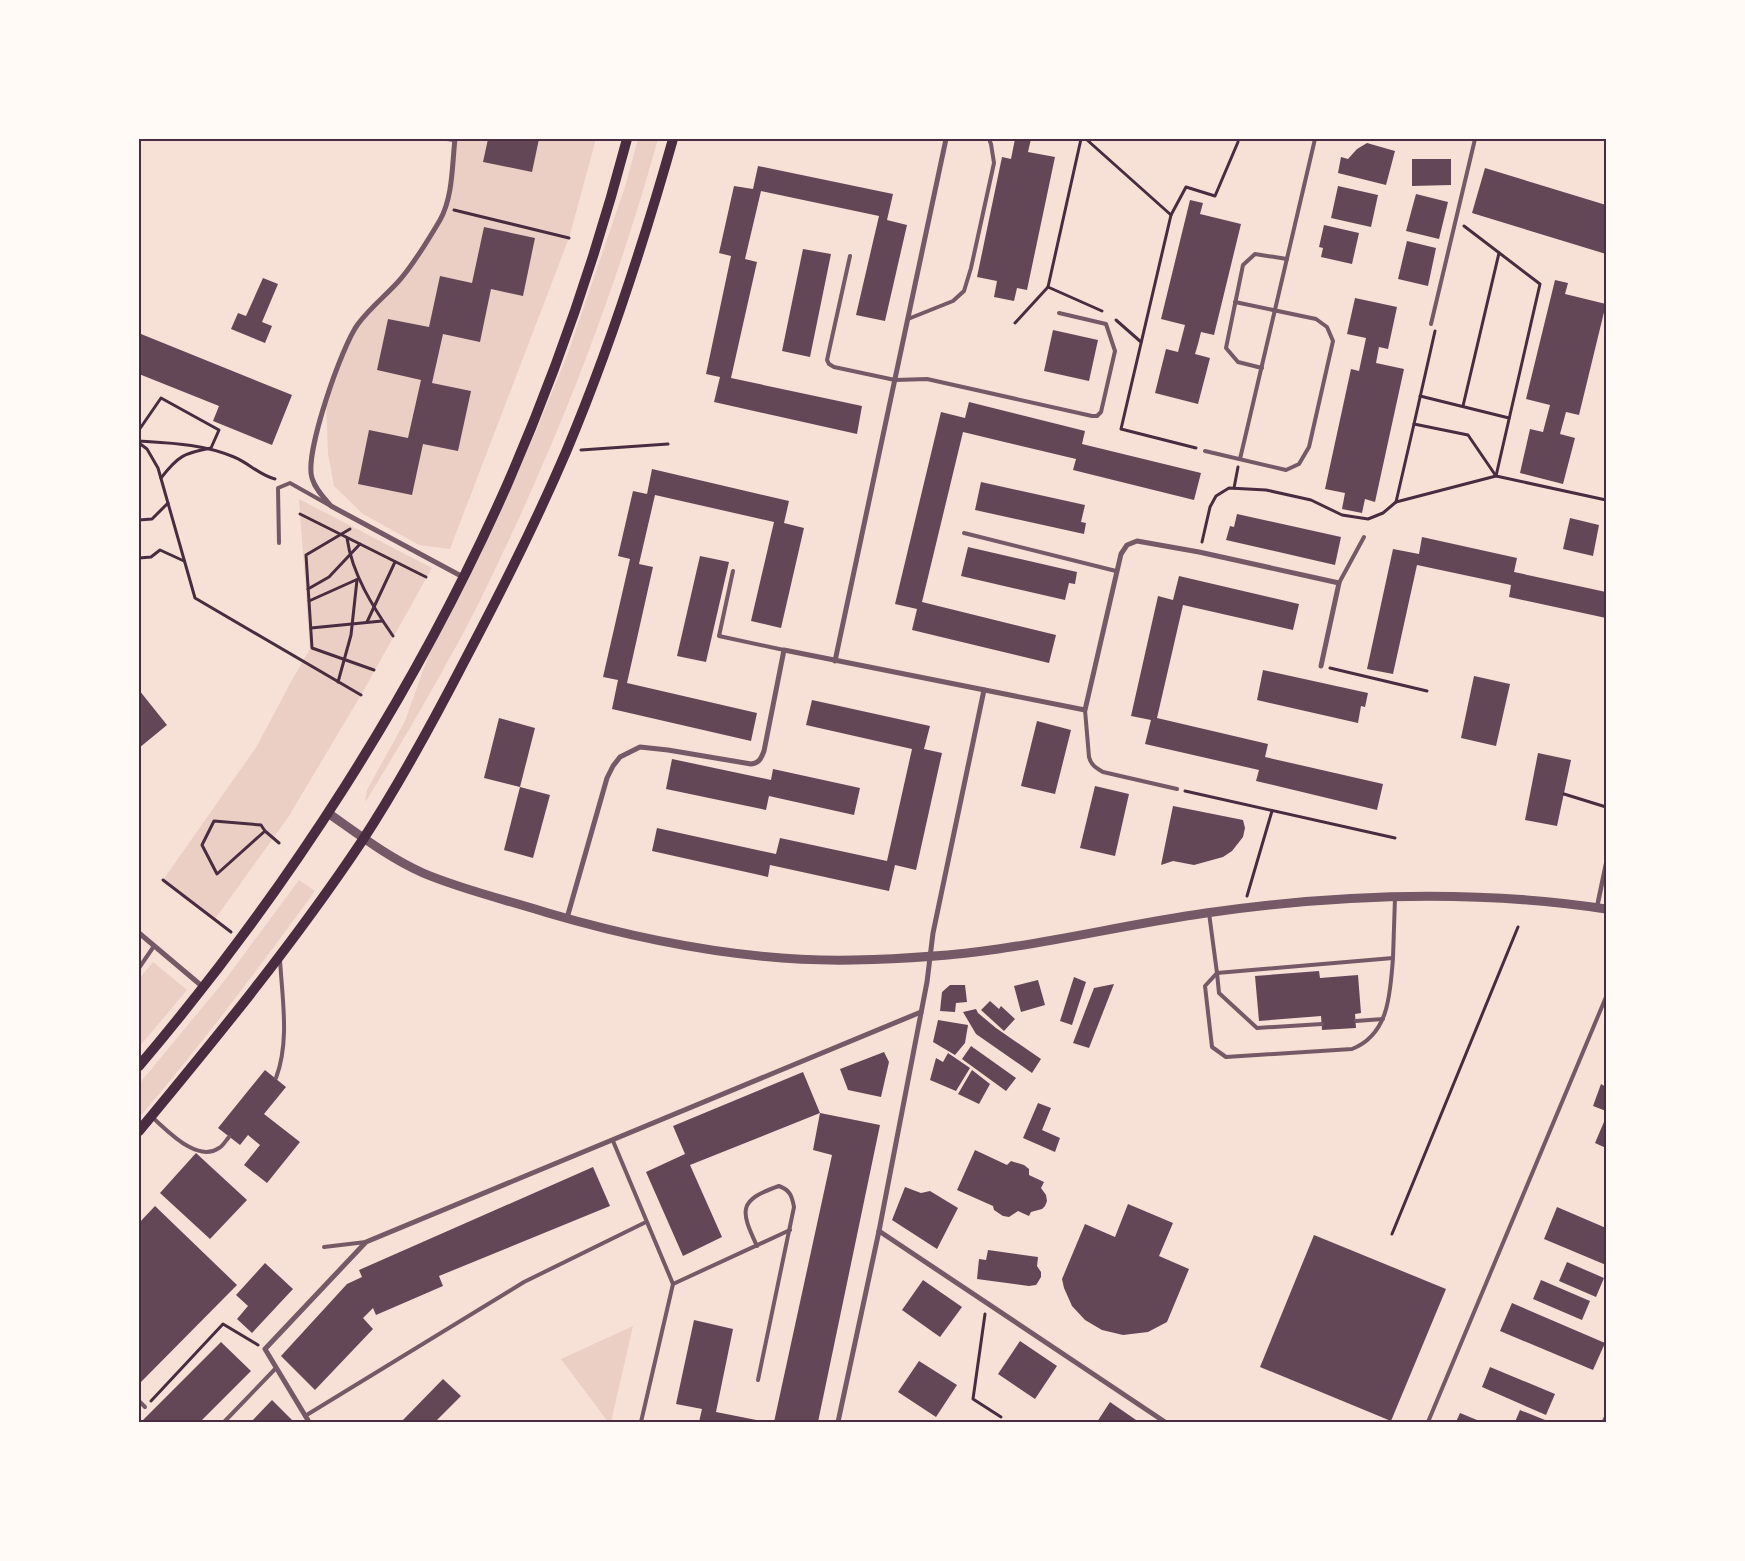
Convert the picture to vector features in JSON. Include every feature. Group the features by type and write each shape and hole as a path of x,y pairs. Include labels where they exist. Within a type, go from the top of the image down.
{"main road":[{"path":"139,1066 203,988 328,813 408,680 463,577 506,487 555,368 593,259 627,139"},
{"path":"139,1131 218,1037 280,958 364,838 449,692 506,580 566,451 629,286 673,139"}],"street":[{"path":"835,661 946,139"},
{"path":"455,140 446,208 406,271 358,323 346,347 326,400 310,464 312,478 320,493 331,506 463,577"},
{"path":"567,918 613,766 620,758 640,748 668,750 751,764 757,763 764,751 784,650 1085,710 1121,554 1128,545 1137,541 1199,552 1339,583 1321,666"},
{"path":"838,1422 879,1231 922,1012 933,933 984,690"},
{"path":"328,813 407,865 425,874 456,885 567,918 652,940 754,956 798,959 851,960 930,956 1001,948 1124,925 1209,913 1332,900 1395,897 1497,897 1602,908 1606,864"},
{"path":"139,932 203,988"},
{"path":"309,1422 265,1349 366,1242 922,1012"},
{"path":"879,1231 1165,1422"},
{"path":"1604,1422 1606,1418"}],"lane":[{"path":"447,139 455,140"},
{"path":"908,319 953,301 964,291 971,268 994,163 989,139"},
{"path":"1240,460 1315,139"},
{"path":"1431,324 1475,139"},
{"path":"1262,368 1238,362 1226,348 1243,265 1255,254 1287,258"},
{"path":"850,256 827,360 829,364 895,380 927,380 1097,416 1101,412 1115,350 1106,324 1059,313"},
{"path":"1205,451 1286,470 1299,464 1309,447 1333,341 1326,327 1316,318 1235,302"},
{"path":"279,543 278,488 290,483 331,506"},
{"path":"964,533 1116,571"},
{"path":"1339,583 1364,537"},
{"path":"733,571 719,636 784,650"},
{"path":"1085,710 1089,757 1091,763 1096,768 1103,772 1177,789"},
{"path":"1393,958 1217,973 1205,986 1212,1047 1226,1057 1352,1049 1362,1045 1369,1039 1383,1019 1389,1003 1393,958 1395,897"},
{"path":"1209,913 1219,993 1257,1028 1322,1024"},
{"path":"139,968 154,946"},
{"path":"276,1078 280,1066 284,1038 280,958"},
{"path":"1428,1422 1606,997"},
{"path":"1356,1020 1383,1019"},
{"path":"151,1116 189,1148 201,1152 211,1152 220,1148 229,1137"},
{"path":"613,1141 673,1284 641,1422"},
{"path":"757,1246 746,1222 745,1210 752,1199 765,1191 779,1186 787,1189 792,1196 794,1207 758,1380"},
{"path":"305,1416 524,1282 646,1222"},
{"path":"673,1284 790,1230"},
{"path":"324,1247 366,1242"},
{"path":"224,1422 276,1368"},
{"path":"139,1401 145,1407"}],"path":[{"path":"1015,323 1048,287 1081,139"},
{"path":"1086,139 1171,215"},
{"path":"1205,451 1121,430 1171,215 1186,187 1215,196 1238,142"},
{"path":"446,208 569,238"},
{"path":"1459,222 1540,284 1496,476"},
{"path":"1463,406 1499,253"},
{"path":"1048,287 1108,314"},
{"path":"1115,320 1131,331 1142,343"},
{"path":"1396,502 1435,328"},
{"path":"1420,396 1509,418"},
{"path":"139,430 161,398 219,430 211,448"},
{"path":"1414,424 1468,435 1496,476"},
{"path":"139,442 175,443 211,448 237,457 255,471 270,478 290,483"},
{"path":"139,442 147,449 158,468 195,598 360,695"},
{"path":"566,451 668,444"},
{"path":"161,478 174,461 190,452 211,448"},
{"path":"1234,488 1240,460"},
{"path":"1199,552 1210,507 1216,496 1229,488 1266,490 1311,500 1355,519 1368,519 1383,513 1396,502 1496,476 1606,500"},
{"path":"139,520 152,519 168,503"},
{"path":"300,514 426,577"},
{"path":"356,521 353,527 306,555 312,648 374,670"},
{"path":"347,538 350,555 358,579 382,621 393,636"},
{"path":"308,588 328,577 360,544"},
{"path":"139,558 151,557 160,550 184,562"},
{"path":"366,623 396,562"},
{"path":"309,602 358,579"},
{"path":"338,682 346,660 351,636 358,579"},
{"path":"311,628 382,621"},
{"path":"1321,666 1427,691"},
{"path":"1177,789 1395,838"},
{"path":"1564,794 1606,808"},
{"path":"1243,909 1272,810"},
{"path":"265,831 217,874 202,845 214,821 261,824 265,831 279,843"},
{"path":"163,880 240,938"},
{"path":"1392,1234 1518,928"},
{"path":"986,1303 973,1399 1008,1422"},
{"path":"145,1407 223,1324 265,1349"}],"shaded area":[{"path":"455,139 596,139 569,238 450,549 419,545 363,514 334,486 328,454 326,401 352,332 406,271 446,208"},
{"path":"638,139 658,139 627,243 571,397 529,497 478,604 419,713 365,802 367,790 405,721 430,651 475,564 536,431 568,353 625,187"},
{"path":"299,499 432,568 361,695 289,816 215,919 163,880 257,746 310,649"},
{"path":"299,880 315,891 185,1063 139,1118 139,1084 225,980"},
{"path":"153,962 187,990 139,1047 139,979"},
{"path":"633,1326 611,1422 608,1422 561,1359"}],"building":[{"path":"488,139 539,139 532,172 483,162"},
{"path":"1015,139 1031,139 1028,152 1055,157 1027,290 1017,288 1014,301 994,297 997,281 977,277 1002,157 1011,159"},
{"path":"1367,143 1395,151 1386,185 1338,173 1341,157 1348,159 1357,149"},
{"path":"1412,159 1451,159 1451,185 1412,186"},
{"path":"758,166 893,194 887,220 907,225 885,321 856,315 879,216 761,191 745,259 757,262 731,378 862,406 857,434 714,402 720,377 706,374 731,256 719,253 734,186 753,189"},
{"path":"1485,168 1606,205 1606,254 1472,213"},
{"path":"1338,186 1378,195 1371,227 1331,218"},
{"path":"1416,194 1448,202 1439,239 1406,231"},
{"path":"1190,200 1203,203 1200,214 1241,224 1214,335 1201,332 1195,354 1210,358 1198,404 1155,393 1166,349 1178,352 1185,325 1161,319"},
{"path":"1324,225 1359,233 1352,264 1321,257 1323,248 1319,247"},
{"path":"484,227 535,238 523,296 491,289 480,342 443,334 432,383 471,391 458,451 423,444 412,495 358,484 369,430 408,438 421,380 377,370 388,319 429,327 440,276 472,283"},
{"path":"1407,241 1436,248 1428,286 1398,279"},
{"path":"803,249 831,254 810,357 782,351"},
{"path":"263,278 278,284 262,322 272,326 265,343 231,329 238,313 246,316"},
{"path":"1555,280 1568,283 1565,294 1606,304 1579,415 1566,412 1560,434 1575,438 1563,484 1520,473 1530,429 1543,432 1550,405 1526,399"},
{"path":"1355,298 1397,307 1388,349 1379,347 1376,363 1404,369 1375,502 1365,499 1362,513 1342,509 1345,493 1325,489 1351,369 1359,371 1366,338 1347,334"},
{"path":"1053,330 1098,340 1089,381 1044,371"},
{"path":"141,334 292,395 272,445 213,421 219,406 139,374 139,340"},
{"path":"969,402 1085,431 1082,444 1201,473 1194,500 1073,470 1076,459 963,432 922,602 1056,635 1049,663 912,630 917,609 895,604 941,412 965,418"},
{"path":"652,469 789,501 784,523 804,528 781,628 751,621 774,522 655,495 639,564 653,567 627,683 757,713 751,741 612,709 618,680 603,677 630,559 618,556 633,491 647,494"},
{"path":"981,482 1085,505 1081,522 1086,523 1084,534 975,510"},
{"path":"1237,514 1341,537 1335,565 1226,540 1230,526 1234,527"},
{"path":"1570,518 1599,525 1593,556 1563,549"},
{"path":"1422,537 1517,558 1514,572 1606,592 1606,618 1509,597 1511,585 1417,565 1393,674 1367,669 1393,549 1419,554"},
{"path":"968,547 1077,572 1075,584 1069,583 1065,600 961,576"},
{"path":"700,556 729,562 706,662 677,656"},
{"path":"1179,576 1299,604 1293,630 1183,605 1157,718 1268,744 1265,757 1383,784 1377,810 1256,781 1259,770 1145,744 1151,720 1131,716 1158,596 1173,600"},
{"path":"1263,670 1368,693 1365,707 1361,706 1358,723 1257,700"},
{"path":"1474,676 1510,684 1496,746 1461,738"},
{"path":"139,690 167,725 139,748"},
{"path":"812,700 930,726 924,749 942,753 916,870 895,865 889,891 770,865 768,877 652,851 657,828 776,854 780,838 887,861 912,749 806,725"},
{"path":"499,718 535,728 520,787 484,778"},
{"path":"1037,721 1071,730 1055,794 1021,786"},
{"path":"1538,753 1571,760 1557,826 1525,820"},
{"path":"672,759 771,780 773,769 860,788 854,815 769,796 766,810 666,789"},
{"path":"1095,786 1129,794 1115,856 1080,848"},
{"path":"520,787 550,795 533,858 504,850"},
{"path":"1173,806 1243,820 1245,828 1243,837 1232,851 1223,857 1194,865 1173,861 1161,865"},
{"path":"1319,971 1320,978 1358,975 1361,1013 1355,1014 1356,1028 1322,1030 1321,1016 1259,1021 1255,976"},
{"path":"1074,977 1086,982 1072,1025 1060,1021"},
{"path":"1038,980 1045,1005 1021,1012 1014,986"},
{"path":"1114,984 1089,1048 1073,1043 1094,988"},
{"path":"950,985 965,985 967,1002 956,1003 955,1012 940,1011 942,992"},
{"path":"990,1001 999,1009 1001,1006 1015,1019 1004,1031 981,1010"},
{"path":"976,1009 978,1013 996,1028 1041,1059 1032,1073 976,1034 963,1012"},
{"path":"938,1020 968,1025 965,1043 955,1055 933,1042"},
{"path":"971,1046 1016,1078 1006,1091 962,1059"},
{"path":"884,1052 889,1062 881,1097 848,1090 840,1069"},
{"path":"948,1053 970,1068 956,1091 930,1080 936,1058 943,1062"},
{"path":"265,1070 286,1087 264,1114 300,1142 267,1183 244,1165 260,1145 248,1135 240,1145 218,1128"},
{"path":"972,1070 990,1084 979,1104 958,1094"},
{"path":"803,1072 820,1113 690,1165 722,1237 683,1256 646,1172 685,1154 673,1126"},
{"path":"1601,1084 1606,1087 1606,1111 1593,1106"},
{"path":"1038,1103 1051,1108 1042,1130 1060,1138 1055,1152 1023,1138"},
{"path":"820,1113 880,1125 818,1422 774,1422 832,1155 813,1150"},
{"path":"1606,1117 1606,1148 1595,1143"},
{"path":"975,1150 1007,1165 1011,1161 1024,1165 1029,1169 1029,1175 1044,1182 1041,1188 1046,1195 1047,1201 1045,1206 1042,1209 1031,1212 1029,1216 1018,1211 1009,1217 1003,1216 994,1210 993,1206 957,1190"},
{"path":"196,1153 247,1200 210,1239 160,1193"},
{"path":"593,1167 610,1206 439,1276 443,1286 376,1315 373,1308 363,1318 373,1329 315,1390 281,1356 347,1284 362,1277 359,1270"},
{"path":"905,1187 921,1193 930,1191 958,1208 937,1249 892,1220"},
{"path":"1128,1204 1173,1223 1159,1256 1189,1269 1167,1322 1148,1332 1123,1335 1102,1330 1085,1320 1072,1306 1062,1279 1085,1224 1115,1237"},
{"path":"155,1206 237,1285 139,1384 139,1223"},
{"path":"1557,1207 1606,1228 1606,1265 1544,1239"},
{"path":"1314,1235 1446,1289 1391,1421 1260,1367"},
{"path":"988,1250 1038,1257 1037,1266 1041,1272 1041,1277 1036,1285 1029,1286 977,1279 979,1259 986,1260"},
{"path":"1567,1262 1604,1278 1596,1297 1559,1281"},
{"path":"265,1263 293,1289 252,1333 237,1319 248,1306 236,1295"},
{"path":"923,1280 962,1307 940,1337 902,1310"},
{"path":"1541,1280 1590,1301 1582,1320 1533,1299"},
{"path":"1512,1303 1605,1343 1593,1370 1500,1331"},
{"path":"694,1320 733,1329 716,1412 766,1422 699,1422 702,1409 676,1404"},
{"path":"1020,1341 1057,1366 1035,1399 998,1374"},
{"path":"221,1342 251,1371 200,1422 141,1422"},
{"path":"919,1361 957,1385 936,1417 898,1392"},
{"path":"1490,1367 1555,1394 1546,1415 1482,1387"},
{"path":"443,1379 461,1396 435,1422 401,1422"},
{"path":"272,1400 294,1422 251,1422"},
{"path":"1110,1402 1139,1422 1097,1422"},
{"path":"1520,1410 1550,1422 1515,1422"},
{"path":"1460,1413 1477,1420 1476,1422 1456,1422"}]}
